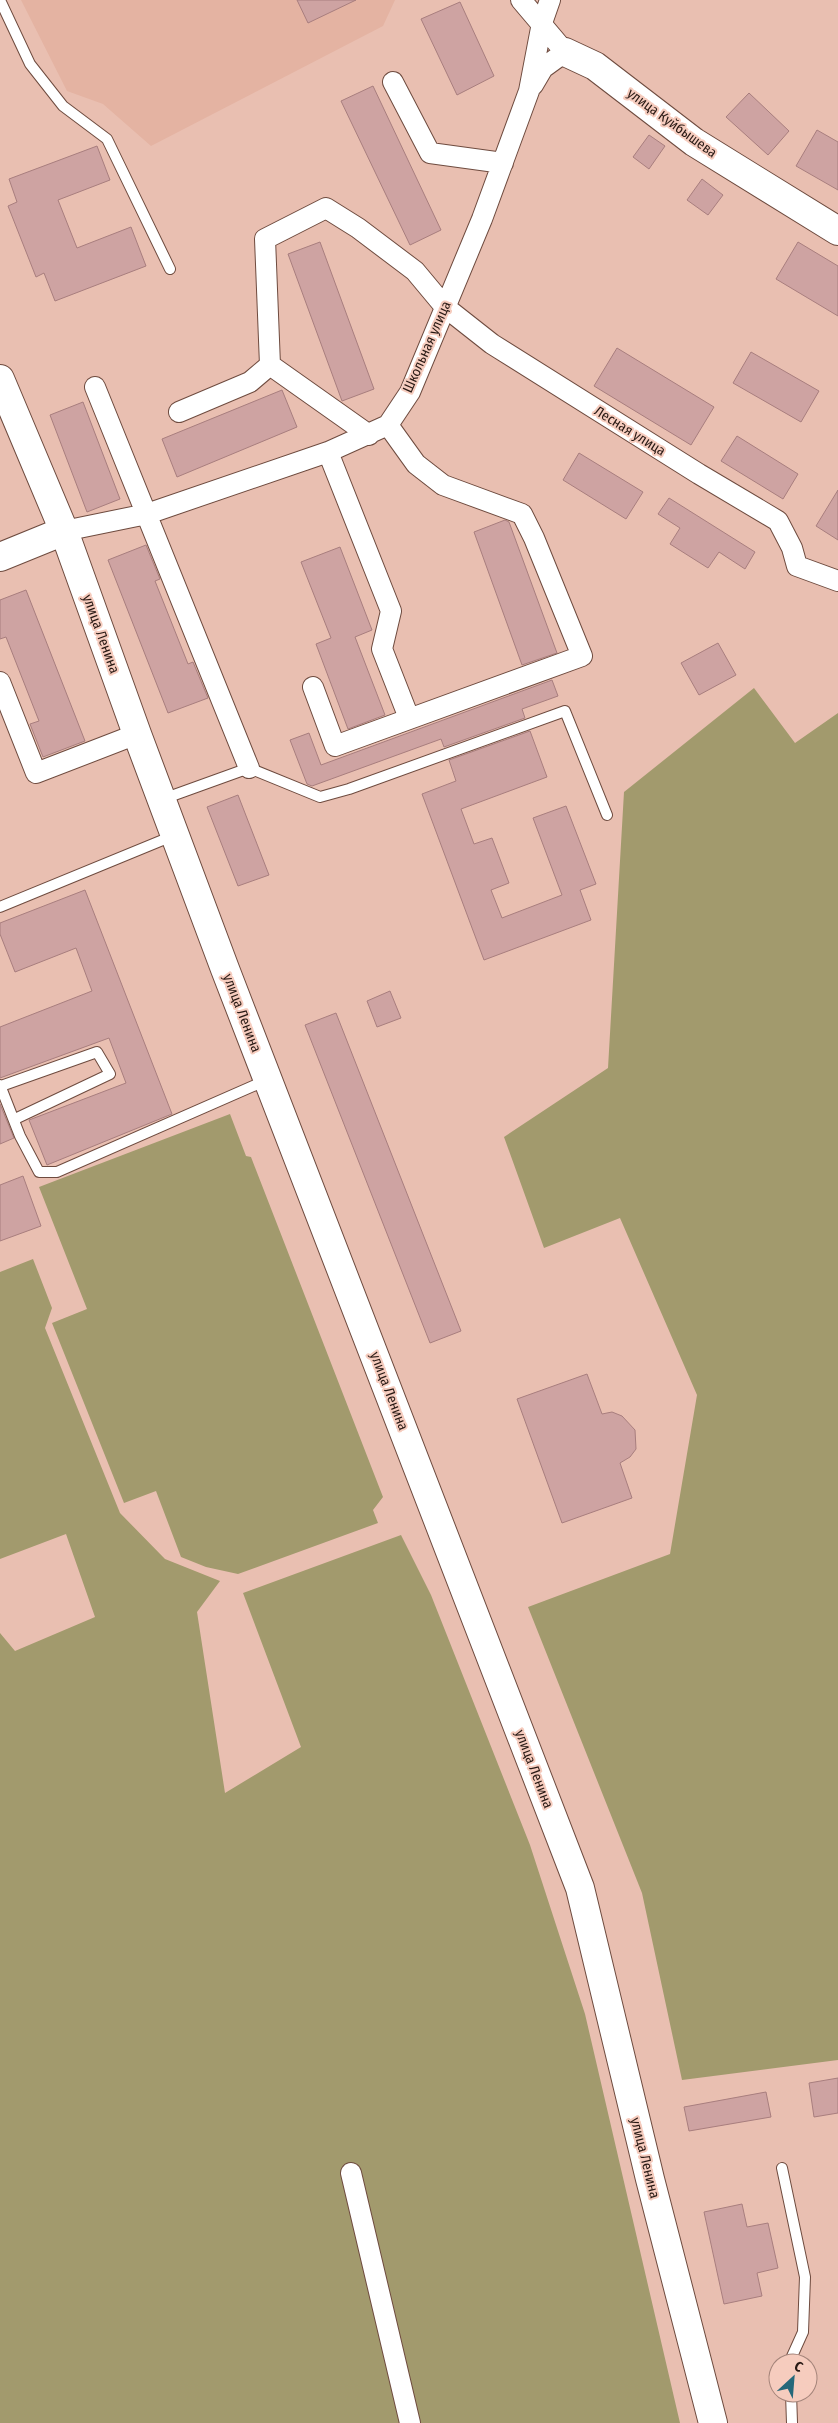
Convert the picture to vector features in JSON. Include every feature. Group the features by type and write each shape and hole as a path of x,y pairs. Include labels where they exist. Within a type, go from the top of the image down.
{"main road":[{"name":"улица Куйбышева","path":"565,52 595,66 694,142 838,231"},
{"name":"улица Ленина","path":"0,379 64,531 137,734 268,1080 580,1888 650,2178 712,2423"},
{"path":"0,557 64,531"}],"street":[{"name":"улица Куйбышева","path":"521,0 565,52"},
{"name":"Школьная улица","path":"64,531 147,514 328,452 370,435 388,425 410,392 503,162 529,91 542,23 550,0"},
{"path":"529,91 543,68 565,52"},
{"path":"394,82 430,153 503,162"},
{"name":"Лесная улица","path":"270,366 265,239 326,208 358,228 415,271 445,307 492,344 691,469 778,520 792,548 797,566 838,581"},
{"path":"178,412 250,382 270,366 370,435"},
{"path":"95,387 250,768"},
{"path":"313,686 335,746 582,656 534,538 522,514 443,485 416,464 388,425"},
{"path":"328,452 391,611 382,649 409,718"},
{"path":"0,682 36,773 137,734"},
{"path":"351,2173 410,2423"}],"lane":[{"path":"0,0 30,64 63,106 107,139 170,270"},
{"path":"162,799 250,768 320,797 350,789 565,712 608,815"},
{"path":"0,907 175,835"},
{"path":"15,1119 110,1074 97,1052 0,1086 15,1119 20,1136 39,1172 57,1172 268,1080"},
{"path":"782,2168 805,2277 803,2332 794,2353"},
{"path":"791,2403 792,2423"}],"shaded area":[{"path":"21,0 395,0 383,26 151,146 103,104 67,91"},
{"path":"754,688 795,743 838,713 838,2060 682,2080 642,1893 528,1607 670,1554 697,1395 620,1218 544,1248 504,1137 608,1068 624,792"},
{"path":"230,1114 246,1156 251,1157 383,1497 373,1510 378,1523 238,1574 206,1567 181,1557 156,1491 124,1503 52,1323 87,1309 39,1187"},
{"path":"33,1259 52,1308 45,1328 120,1513 165,1559 220,1581 197,1612 225,1793 301,1747 243,1593 401,1535 431,1595 530,1845 585,2014 680,2423 0,2423 0,1633 15,1651 95,1617 66,1534 0,1559 0,1272"}],"building":[{"path":"297,0 356,0 308,23"},
{"path":"460,2 494,76 457,95 421,19"},
{"path":"373,86 441,230 410,245 341,101"},
{"path":"749,93 789,131 768,155 726,117"},
{"path":"817,130 838,142 838,190 796,166"},
{"path":"649,135 665,146 649,169 633,157"},
{"path":"97,146 110,180 58,200 77,248 131,227 146,266 55,301 44,273 36,277 8,206 17,202 9,179"},
{"path":"702,179 723,195 708,215 687,200"},
{"path":"320,242 374,389 342,401 288,254"},
{"path":"798,242 838,266 838,316 776,279"},
{"path":"617,348 714,407 691,445 594,386"},
{"path":"751,352 819,391 801,422 733,383"},
{"path":"282,390 297,427 177,477 162,439"},
{"path":"83,402 120,499 87,512 50,415"},
{"path":"737,436 798,474 783,499 721,461"},
{"path":"579,453 643,492 626,519 563,480"},
{"path":"838,490 838,540 816,526"},
{"path":"669,498 755,552 745,569 719,552 708,568 670,544 680,528 658,514"},
{"path":"505,520 509,522 557,653 522,665 474,532"},
{"path":"146,545 160,579 155,581 188,664 193,662 208,698 168,713 108,560"},
{"path":"340,547 372,630 355,637 385,715 348,729 316,644 331,638 301,562"},
{"path":"26,590 85,741 43,757 30,724 39,721 6,637 0,639 0,600"},
{"path":"718,643 736,675 699,695 681,663"},
{"path":"552,680 558,696 522,709 525,718 444,747 441,739 312,786 307,784 290,740 309,733 321,765"},
{"path":"530,731 547,777 461,809 474,844 492,838 509,883 491,890 502,918 562,895 533,818 566,806 596,884 580,890 591,920 484,960 422,794 456,781 449,760"},
{"path":"238,795 269,875 238,886 207,807"},
{"path":"85,890 172,1114 47,1165 29,1120 126,1083 109,1038 0,1078 0,1027 92,991 76,948 15,972 0,934 0,923"},
{"path":"390,991 401,1018 377,1027 367,1001"},
{"path":"336,1013 461,1331 430,1343 305,1025"},
{"path":"0,1104 14,1138 0,1144"},
{"path":"23,1176 41,1226 0,1241 0,1185"},
{"path":"587,1374 602,1414 612,1412 622,1416 635,1430 636,1449 630,1457 620,1463 632,1498 562,1523 517,1399"},
{"path":"838,2078 838,2113 814,2117 809,2083"},
{"path":"766,2092 771,2117 689,2131 684,2107"},
{"path":"742,2204 747,2227 768,2223 778,2268 757,2273 762,2296 724,2304 704,2212"}]}
